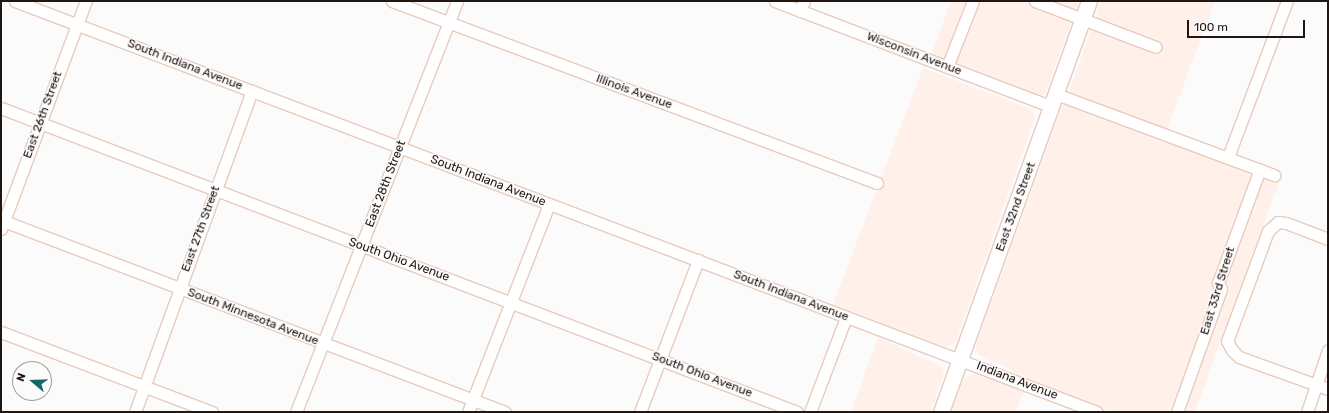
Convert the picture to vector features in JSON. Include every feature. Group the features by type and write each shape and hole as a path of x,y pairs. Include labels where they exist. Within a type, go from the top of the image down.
{"main road":[{"name":"East 32nd Street","path":"941,412 1089,1"}],"street":[{"name":"South Indiana Avenue","path":"15,1 960,359"},
{"name":"East 26th Street","path":"2,224 86,1"},
{"name":"Illinois Avenue","path":"392,1 877,183"},
{"name":"East 28th Street","path":"296,412 458,1"},
{"name":"Wisconsin Avenue","path":"775,1 802,6 947,67 1054,100 1228,158 1274,175"},
{"path":"947,67 973,1"},
{"path":"1035,1 1156,47"},
{"path":"1228,158 1287,1"},
{"name":"East 27th Street","path":"135,412 252,91"},
{"name":"South Ohio Avenue","path":"1,108 362,247 512,302 798,412"},
{"name":"East 33rd Street","path":"1177,412 1221,288 1218,283 1260,170"},
{"path":"468,412 550,204"},
{"path":"1328,239 1286,223 1278,222 1268,231 1227,341 1232,350 1239,357 1328,389"},
{"name":"South Minnesota Avenue","path":"2,224 179,288 505,412"},
{"path":"640,412 698,260"},
{"path":"810,412 846,317"},
{"path":"1,332 212,412"},
{"path":"1307,412 1328,350"},
{"name":"Indiana Avenue","path":"960,359 1096,412"}],"shaded area":[{"path":"951,1 1079,1 1045,94 1038,97 931,55"},
{"path":"1101,1 1215,1 1167,129 1073,94 1070,90"},
{"path":"923,68 1033,110 1035,117 956,341 947,347 833,305"},
{"path":"1070,103 1279,182 1195,412 1113,412 1024,378 1002,365 980,356 976,351 976,344 1062,106"},
{"path":"878,337 942,367 944,373 930,412 851,412"},
{"path":"975,374 1024,391 1016,412 951,412 962,383 968,376"}]}
